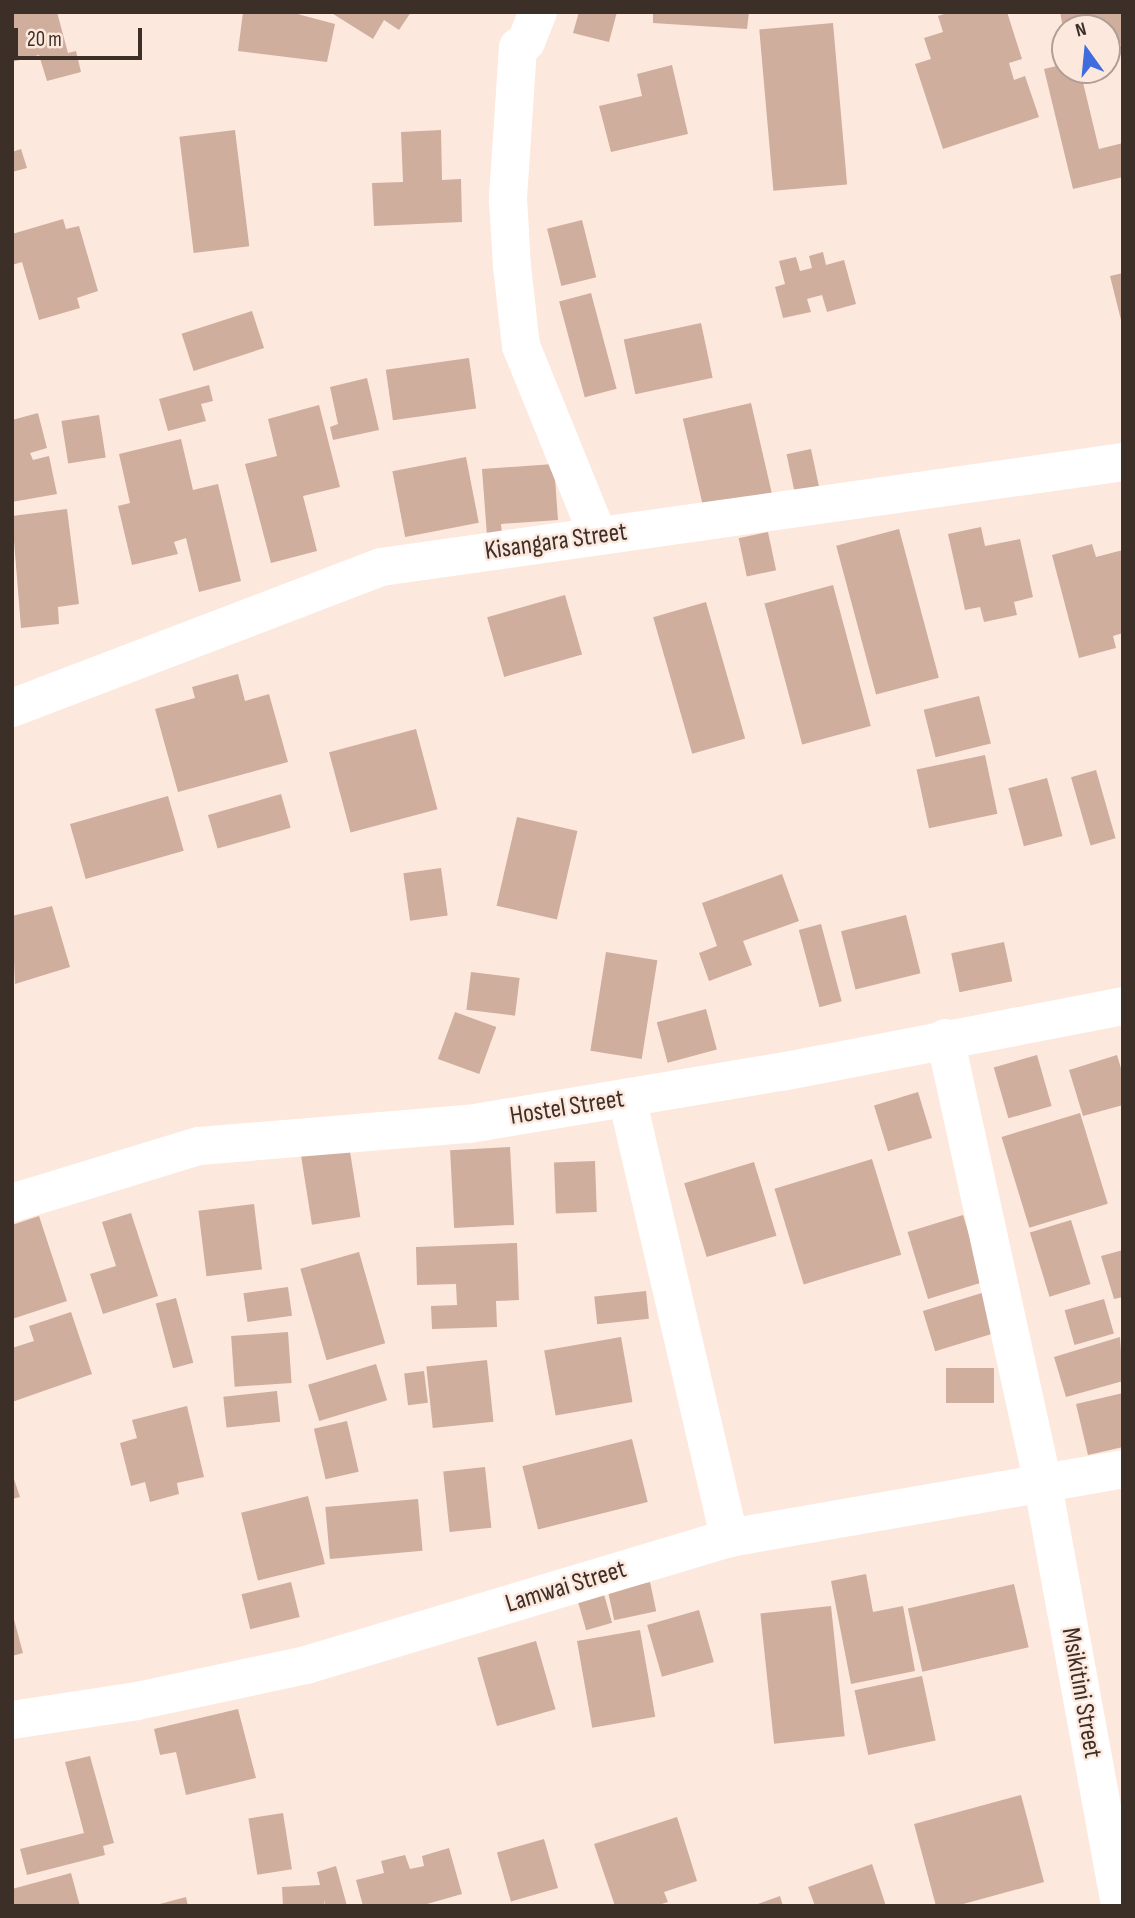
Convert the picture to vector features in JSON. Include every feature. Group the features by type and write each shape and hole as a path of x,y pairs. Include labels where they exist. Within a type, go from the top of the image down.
{"street":[{"path":"538,12 526,42 517,47 508,199 521,346 598,537"},
{"name":"Kisangara Street","path":"12,708 381,567 1123,462"},
{"name":"Hostel Street","path":"12,1202 199,1146 469,1124 627,1098 1123,1006"},
{"name":"Msikitini Street","path":"945,1038 1042,1480 1120,1906"},
{"path":"627,1098 729,1538"},
{"name":"Lamwai Street","path":"12,1720 137,1701 306,1665 729,1538 1042,1480 1123,1469"}],"building":[{"path":"12,12 57,12 68,53 76,51 81,72 47,81 39,55 12,62"},
{"path":"243,12 290,12 335,24 327,62 238,51"},
{"path":"330,12 411,12 399,30 384,20 373,39"},
{"path":"579,12 617,12 609,42 573,33"},
{"path":"653,12 749,12 747,29 653,23"},
{"path":"950,12 1007,12 1022,59 1009,63 1014,80 1025,76 1039,117 943,149 915,64 931,59 924,38 943,32 938,16"},
{"path":"1123,12 1123,43 1121,14 1060,14"},
{"path":"833,23 847,184 773,191 759,29"},
{"path":"672,65 688,134 611,152 599,106 642,96 637,74"},
{"path":"1051,67 1051,84 1083,84 1099,149 1123,143 1123,177 1073,189 1044,69"},
{"path":"235,130 249,246 194,253 179,137"},
{"path":"441,130 442,180 461,179 462,222 374,226 372,183 403,182 401,132"},
{"path":"21,149 27,168 12,172 12,152"},
{"path":"63,219 66,229 79,226 98,291 77,298 80,308 39,320 22,262 12,265 12,234"},
{"path":"582,220 596,277 561,286 547,229"},
{"path":"823,252 826,265 844,260 856,304 827,312 822,295 807,299 811,312 783,318 775,287 785,284 779,261 796,257 800,271 812,268 809,256"},
{"path":"1123,273 1123,323 1122,324 1110,276"},
{"path":"591,293 617,389 585,397 559,302"},
{"path":"252,311 264,348 194,371 182,334"},
{"path":"701,323 713,378 635,394 624,339"},
{"path":"469,358 476,409 393,420 386,370"},
{"path":"367,378 379,430 333,440 330,427 338,424 330,387"},
{"path":"209,385 213,401 201,404 206,421 168,431 159,399"},
{"path":"751,403 773,499 705,515 683,419"},
{"path":"319,405 340,487 303,496 317,551 271,563 245,464 277,456 268,419"},
{"path":"38,413 47,448 30,453 33,460 49,456 57,494 12,502 12,420"},
{"path":"99,415 106,457 68,463 61,421"},
{"path":"181,439 193,490 218,484 241,581 199,592 186,538 174,542 178,554 132,565 118,506 130,503 119,454"},
{"path":"811,449 819,488 795,493 787,454"},
{"path":"466,457 479,523 405,537 392,471"},
{"path":"554,464 558,520 501,524 502,535 487,536 482,469"},
{"path":"67,509 79,604 58,607 59,624 21,628 12,516"},
{"path":"981,527 985,546 1020,539 1033,597 1014,602 1017,615 984,622 980,607 965,610 948,534"},
{"path":"899,529 939,678 876,695 836,546"},
{"path":"768,532 776,570 747,576 739,538"},
{"path":"1092,544 1096,557 1123,550 1123,633 1113,636 1116,648 1079,658 1052,555"},
{"path":"833,585 871,726 802,744 764,603"},
{"path":"565,595 582,655 504,677 487,617"},
{"path":"706,602 745,738 692,754 653,617"},
{"path":"238,674 245,701 269,694 288,762 178,792 155,709 195,698 192,687"},
{"path":"979,696 991,744 936,757 924,710"},
{"path":"416,729 437,809 351,832 329,752"},
{"path":"985,755 997,814 929,828 917,770"},
{"path":"1096,770 1116,838 1091,845 1071,777"},
{"path":"1047,778 1063,836 1024,846 1008,788"},
{"path":"281,794 291,828 218,849 208,815"},
{"path":"168,796 184,851 86,879 70,824"},
{"path":"517,817 577,831 557,920 497,906"},
{"path":"441,868 448,916 410,921 403,873"},
{"path":"782,874 799,921 743,941 752,965 709,981 699,953 717,946 702,903"},
{"path":"52,906 70,967 15,984 12,916"},
{"path":"906,915 921,973 856,989 841,931"},
{"path":"821,924 842,1001 819,1007 799,930"},
{"path":"1004,942 1012,981 959,992 951,953"},
{"path":"606,952 657,960 642,1059 590,1051"},
{"path":"471,972 520,978 515,1016 466,1010"},
{"path":"706,1009 717,1050 668,1063 657,1022"},
{"path":"455,1012 496,1027 479,1074 438,1059"},
{"path":"1037,1055 1052,1106 1008,1118 994,1067"},
{"path":"1117,1055 1123,1075 1123,1105 1083,1116 1069,1070"},
{"path":"918,1092 932,1138 888,1151 874,1105"},
{"path":"1080,1113 1108,1204 1029,1228 1002,1137"},
{"path":"348,1139 360,1217 312,1225 300,1147"},
{"path":"510,1147 514,1225 454,1228 450,1150"},
{"path":"872,1159 901,1255 804,1284 774,1189"},
{"path":"595,1161 597,1212 556,1213 554,1162"},
{"path":"754,1162 777,1236 707,1257 684,1183"},
{"path":"254,1204 262,1270 206,1276 198,1211"},
{"path":"131,1213 158,1296 103,1314 90,1274 116,1266 102,1222"},
{"path":"963,1215 983,1282 928,1299 908,1232"},
{"path":"39,1216 67,1301 12,1319 12,1225"},
{"path":"1071,1220 1091,1284 1049,1297 1030,1233"},
{"path":"517,1243 519,1300 496,1301 497,1327 432,1329 431,1306 457,1305 456,1284 417,1285 416,1247"},
{"path":"1123,1250 1123,1297 1114,1299 1101,1256"},
{"path":"359,1252 385,1343 327,1360 300,1269"},
{"path":"288,1287 292,1316 247,1322 243,1293"},
{"path":"646,1291 649,1319 597,1324 594,1296"},
{"path":"985,1292 997,1332 935,1351 923,1311"},
{"path":"176,1298 193,1363 173,1368 156,1303"},
{"path":"1104,1299 1114,1334 1075,1345 1065,1310"},
{"path":"71,1312 92,1374 12,1402 12,1348 34,1341 29,1326"},
{"path":"288,1332 292,1383 235,1387 231,1336"},
{"path":"621,1337 632,1402 556,1416 544,1351"},
{"path":"1120,1337 1123,1381 1066,1397 1054,1357"},
{"path":"487,1360 493,1422 433,1428 426,1366"},
{"path":"376,1364 387,1400 319,1421 308,1385"},
{"path":"946,1368 994,1368 994,1403 946,1403"},
{"path":"424,1371 428,1403 408,1405 404,1373"},
{"path":"277,1391 280,1422 227,1427 223,1397"},
{"path":"1123,1393 1123,1447 1088,1455 1076,1404"},
{"path":"187,1406 204,1477 177,1483 179,1494 150,1502 145,1482 131,1486 120,1443 137,1438 132,1420"},
{"path":"347,1421 359,1472 326,1479 314,1429"},
{"path":"632,1439 648,1502 538,1529 522,1466"},
{"path":"485,1467 491,1528 450,1532 443,1471"},
{"path":"12,1473 20,1497 12,1499"},
{"path":"308,1496 325,1564 258,1581 241,1513"},
{"path":"418,1499 423,1551 330,1559 325,1507"},
{"path":"866,1574 873,1612 903,1606 915,1671 851,1684 831,1581"},
{"path":"291,1582 300,1617 250,1629 242,1594"},
{"path":"650,1582 656,1611 614,1620 608,1591"},
{"path":"1014,1584 1029,1647 922,1672 908,1609"},
{"path":"603,1591 612,1623 586,1630 577,1598"},
{"path":"831,1606 845,1736 774,1744 760,1613"},
{"path":"699,1610 714,1662 662,1677 647,1625"},
{"path":"12,1612 23,1653 12,1656"},
{"path":"640,1630 655,1717 592,1728 577,1641"},
{"path":"536,1641 556,1709 497,1726 477,1658"},
{"path":"922,1676 936,1741 868,1755 855,1690"},
{"path":"238,1709 256,1778 186,1795 176,1752 160,1755 154,1729"},
{"path":"90,1756 114,1843 103,1846 105,1855 27,1875 20,1849 84,1833 65,1762"},
{"path":"1021,1795 1044,1882 956,1906 936,1906 914,1824"},
{"path":"283,1813 292,1869 257,1875 248,1818"},
{"path":"677,1817 697,1881 664,1892 668,1902 655,1906 615,1906 594,1844"},
{"path":"544,1839 558,1888 511,1902 497,1853"},
{"path":"449,1848 462,1894 420,1906 363,1906 356,1880 384,1873 381,1861 405,1855 410,1869 424,1866 422,1856"},
{"path":"872,1864 886,1906 815,1906 808,1887"},
{"path":"336,1866 347,1906 325,1906 324,1900 324,1906 283,1906 282,1887 320,1885 317,1872"},
{"path":"71,1873 80,1906 12,1906 12,1889"},
{"path":"780,1896 783,1906 755,1906 755,1905"},
{"path":"186,1897 188,1906 156,1906 156,1905"}]}
